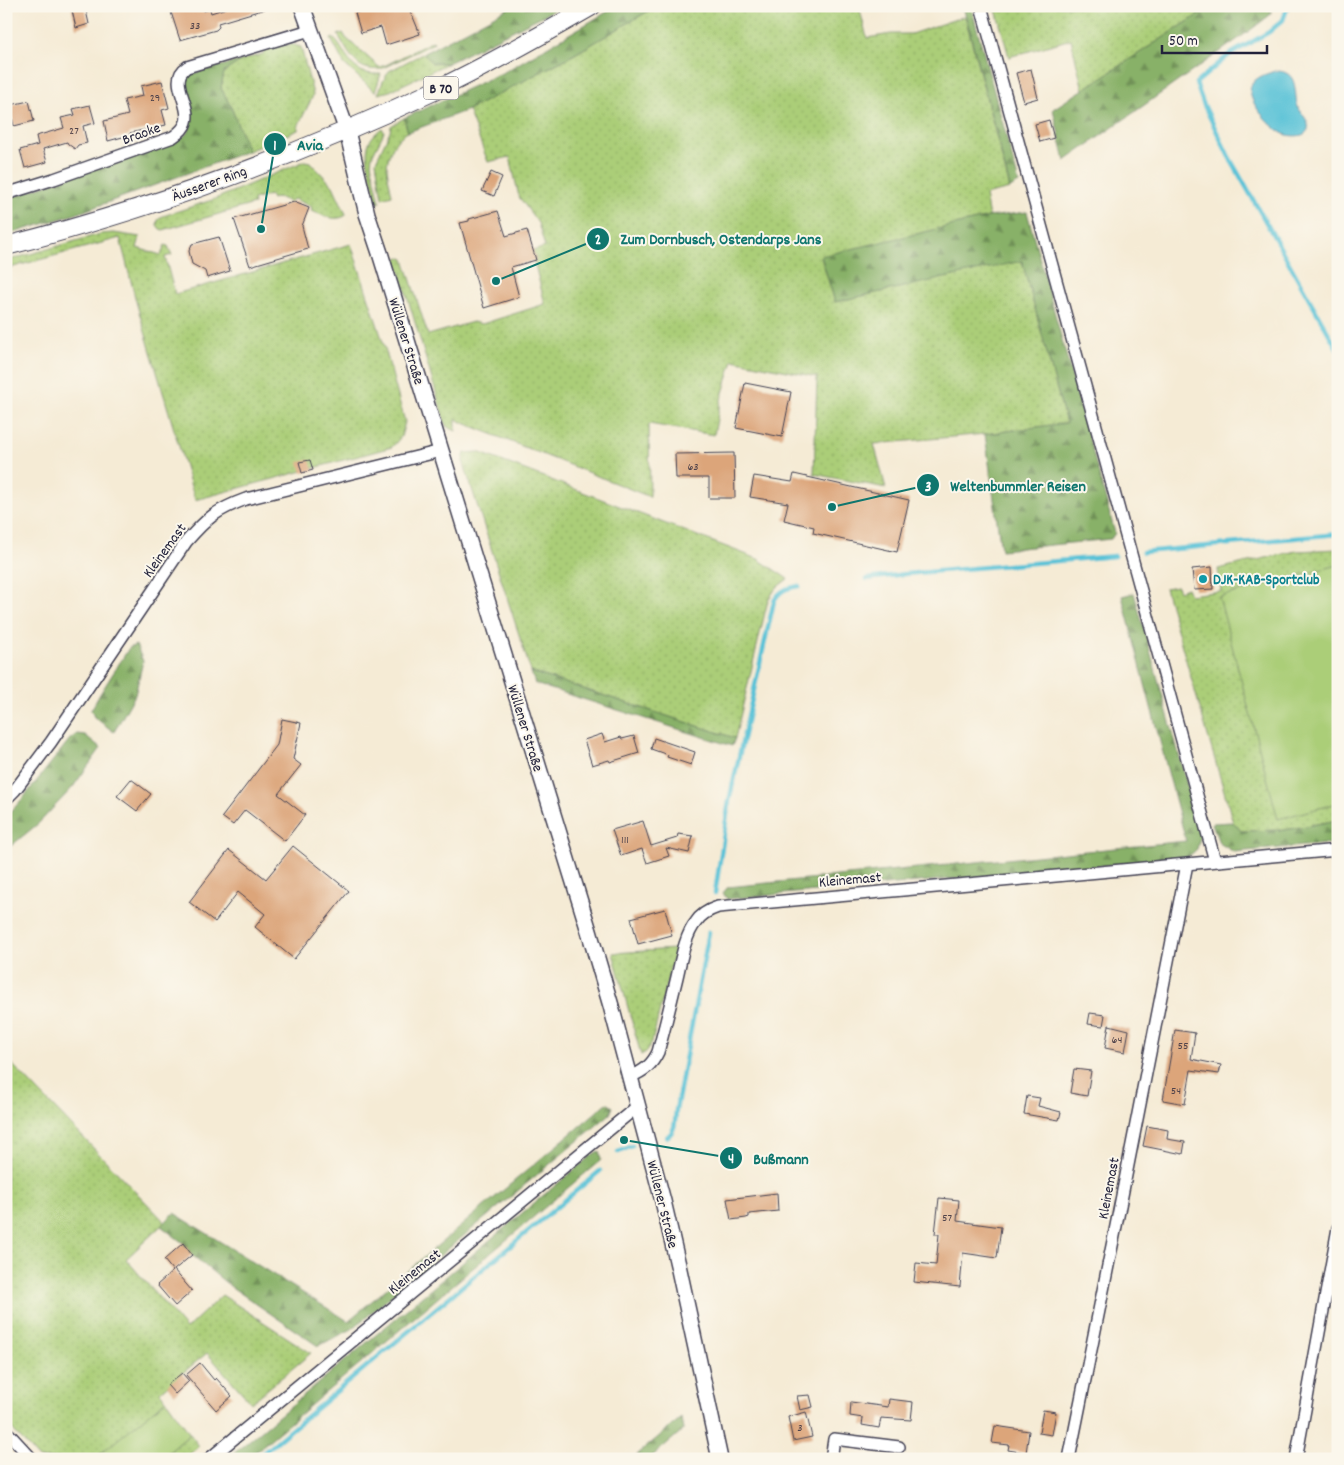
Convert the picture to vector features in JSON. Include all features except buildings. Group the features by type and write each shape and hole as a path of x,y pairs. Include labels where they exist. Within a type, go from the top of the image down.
{"main road":[{"name":"Wüllener Straße","path":"302,6 347,131 367,214 586,921 638,1106 678,1264 720,1459"},
{"name":"Äusserer Ring","path":"6,246 115,216 191,190 347,131 434,91 533,40 592,6"}],"street":[{"path":"981,6 1215,861"},
{"name":"Braoke","path":"6,194 173,137 182,131 187,121 179,76 187,67 310,30"},
{"name":"Kleinemast","path":"6,799 51,742 186,542 204,521 225,506 246,499 441,451"},
{"name":"Kleinemast","path":"630,1077 647,1068 654,1061 681,960 694,923 701,915 718,907 1338,850"},
{"name":"Kleinemast","path":"1069,1459 1187,864"},
{"name":"Kleinemast","path":"208,1459 638,1106"},
{"path":"1296,1459 1338,1228"},
{"path":"6,1431 32,1459"},
{"path":"831,1459 834,1439 899,1447"}],"green space":[{"path":"512,6 562,6 448,63 432,63 424,53"},
{"path":"617,6 657,6 575,54 468,110 408,132 404,118 506,71"},
{"path":"657,6 859,6 867,38 891,34 911,34 965,16 1010,189 985,195 989,217 821,257 835,302 1022,260 1066,423 985,434 874,444 886,488 814,474 817,377 733,360 720,403 714,435 649,424 650,497 456,419 456,431 446,426 396,259 399,257 404,259 428,335 473,322 482,324 545,304 533,251 545,247 538,223 519,197 510,157 488,162 468,110 575,54"},
{"path":"963,6 971,6 1019,183 1010,188"},
{"path":"995,6 1212,6 1083,90 1071,39 1009,57"},
{"path":"1212,6 1273,6 1270,15 1248,32 1065,161 1053,109"},
{"path":"343,33 346,38 379,67 433,41 434,43 381,69 372,69 359,65 354,60 338,35"},
{"path":"333,38 350,62 358,69 363,72 381,74 375,92 344,64 331,39"},
{"path":"291,44 301,47 313,94 312,98 298,130 248,151 231,107 221,88 224,72 242,60 263,54 265,49"},
{"path":"424,53 432,63 448,63 390,91 378,94 389,71"},
{"path":"242,60 224,72 221,88 231,107 248,151 76,214 6,235 6,199 183,137 189,129 191,122 191,114 184,90 188,75"},
{"path":"404,118 408,132 396,142 390,152 387,163 392,195 382,198 376,161 391,126"},
{"path":"382,128 384,132 372,156 371,163 380,202 377,203 368,164 367,149 372,138"},
{"path":"305,161 310,162 333,186 346,214 345,216 341,218 328,217 311,211 312,207 294,199 289,202 278,197 272,199 270,195 253,200 254,204 163,230 157,225 158,220 163,216 215,199"},
{"path":"1027,212 1115,533 1111,539 1001,550 985,434 1066,423 1022,261 835,302 821,256 989,217"},
{"path":"114,233 140,237 137,248 161,255 165,245 168,246 172,255 165,257 175,294 351,244 385,348 405,422 401,437 392,447 195,500 137,305 120,238 6,269 6,261 100,234"},
{"path":"478,452 758,559 788,579 776,588 768,600 735,738 531,672 463,461 465,453"},
{"path":"1338,549 1338,820 1285,830 1241,831 1233,822 1165,588 1177,586 1179,591 1187,588 1190,595 1221,591 1218,569 1296,551"},
{"path":"1338,565 1338,803 1278,819 1219,597"},
{"path":"1134,593 1201,834 1197,849 1187,858 727,899 723,893 728,887 1186,841 1122,596"},
{"path":"136,645 143,661 135,695 114,732 94,717 91,710 129,648"},
{"path":"531,672 735,738 732,746 535,684"},
{"path":"77,734 85,735 101,748 73,787 39,823 6,850 6,817 70,739"},
{"path":"1338,820 1338,843 1234,852 1219,843 1212,823 1233,822 1241,831 1285,830"},
{"path":"675,949 652,1042 646,1052 641,1055 613,953"},
{"path":"6,1058 165,1222 126,1259 186,1329 222,1295 311,1353 251,1403 207,1353 160,1392 166,1400 101,1454 104,1459 39,1459 6,1422"},
{"path":"607,1103 613,1107 610,1114 352,1329 318,1346 230,1286 192,1255 183,1243 161,1226 174,1213 348,1321"},
{"path":"599,1151 601,1160 247,1459 227,1459 593,1154"},
{"path":"166,1400 190,1434 161,1459 104,1459 100,1454"},
{"path":"681,1418 683,1430 649,1459 632,1459"},
{"path":"190,1434 199,1446 184,1459 161,1459"}],"water":[{"path":"1275,71 1285,72 1290,75 1294,83 1298,107 1308,124 1306,132 1299,136 1282,133 1265,118 1251,97 1250,90 1254,81"}],"waterway":[{"path":"1288,6 1283,20 1269,32 1229,55 1196,83 1203,103 1228,155 1338,350"},
{"path":"1143,552 1338,534"},
{"path":"867,579 1115,556"},
{"path":"715,893 729,801 774,601 784,590 799,586"},
{"path":"667,1137 674,1125 709,932"},
{"path":"618,1152 632,1146"},
{"path":"256,1459 600,1171"}],"place":[{"name":"Avia","path":"261,229"},
{"name":"Zum Dornbusch, Ostendarps Jans","path":"496,281"},
{"name":"Weltenbummler Reisen","path":"832,507"},
{"name":"DJK-KAB-Sportclub","path":"1203,579"},
{"name":"Bußmann","path":"624,1140"}]}
